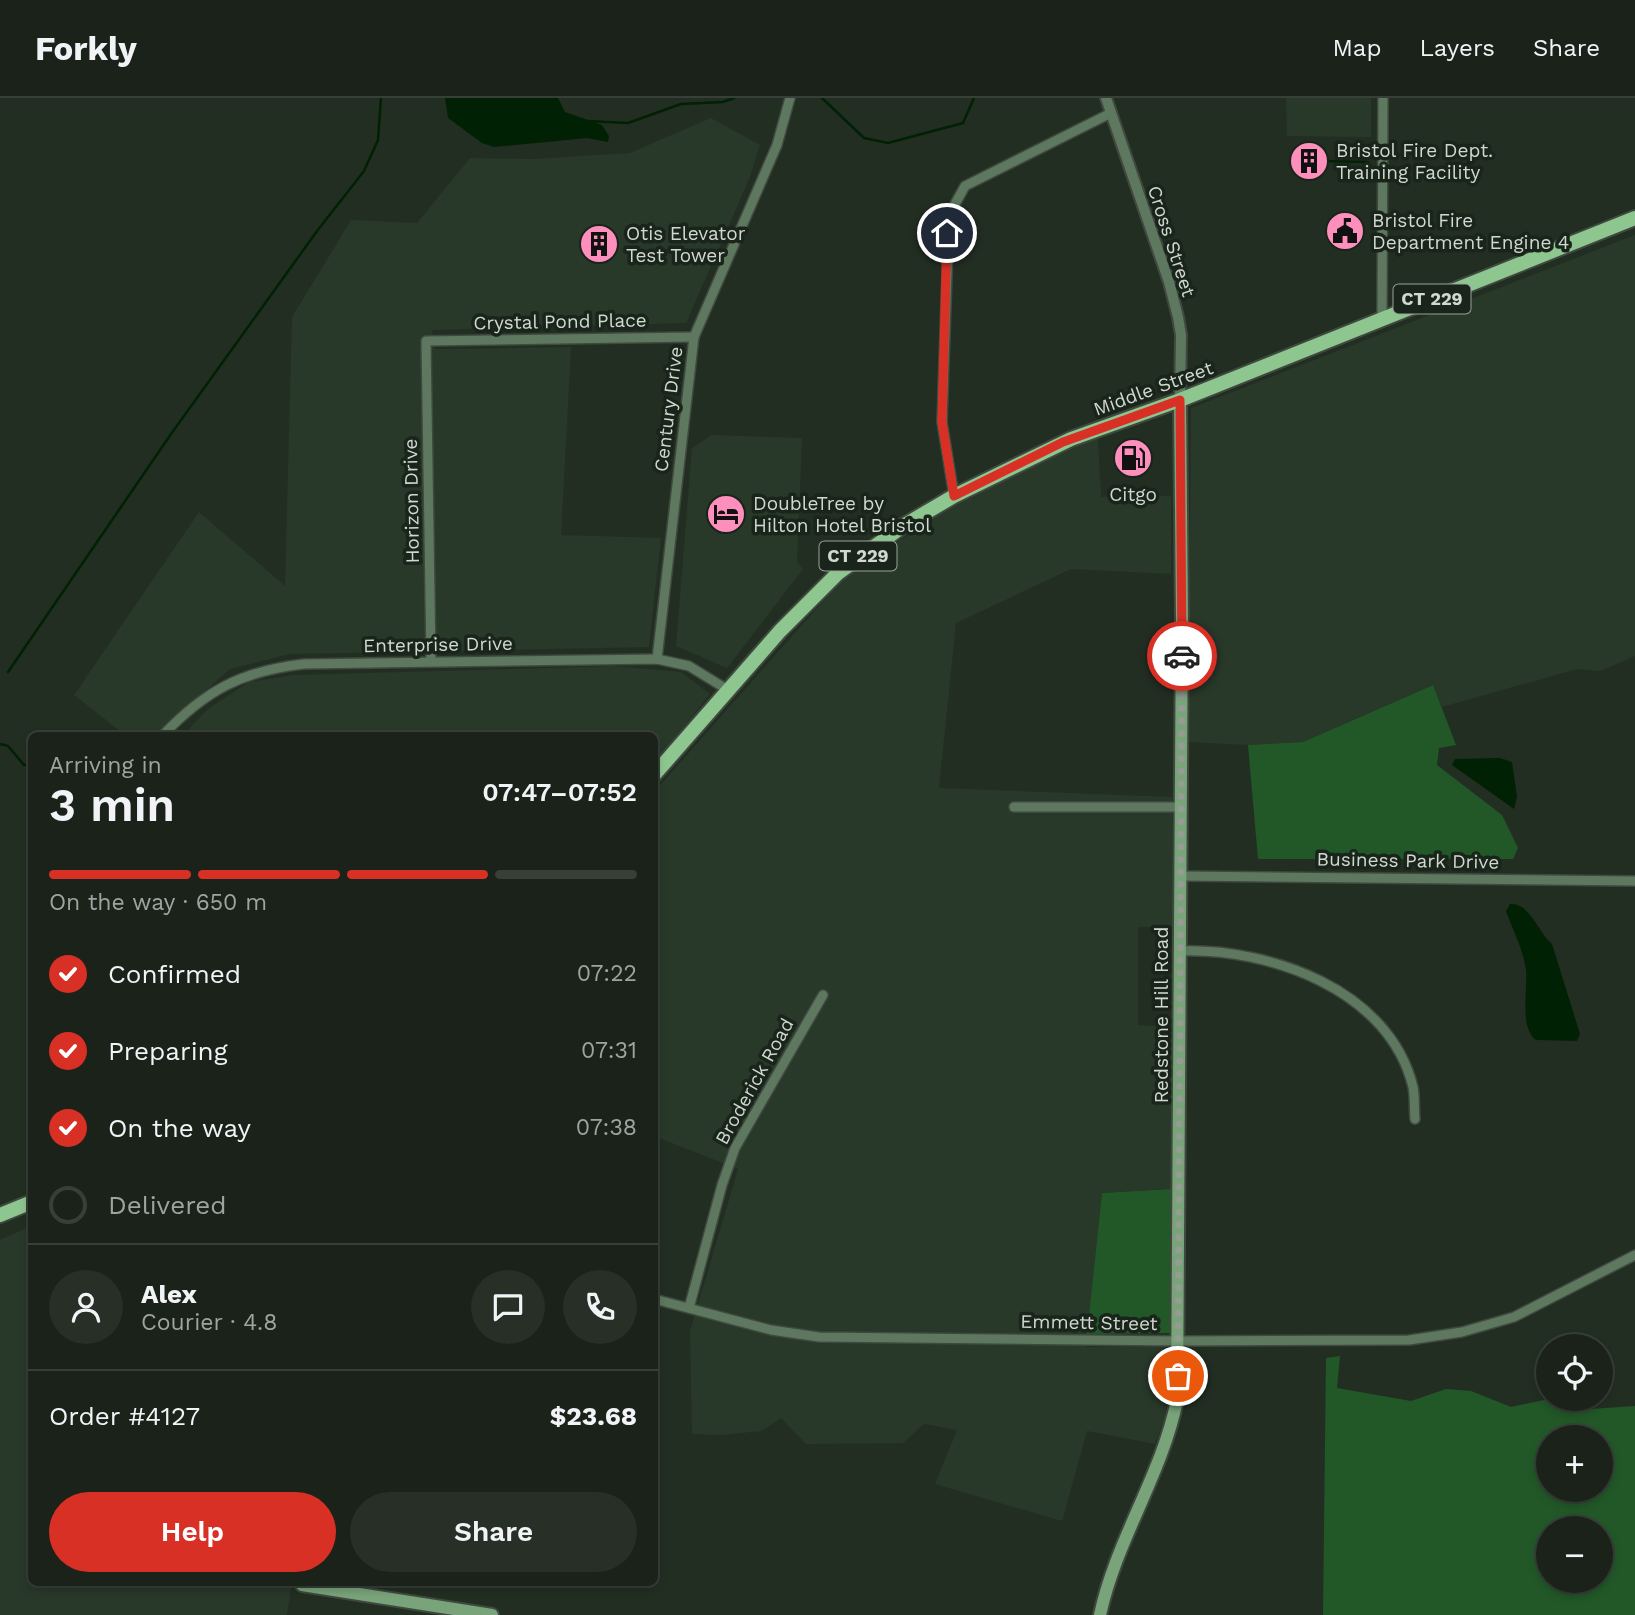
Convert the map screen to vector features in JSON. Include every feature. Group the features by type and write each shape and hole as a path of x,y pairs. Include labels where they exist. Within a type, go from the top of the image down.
{"main road":[{"name":"Middle Street","path":"658,770 728,690 838,573 903,526 954,496 1063,442 1180,400 1635,218"},
{"name":"Redstone Hill Road","path":"1100,1615 1121,1548 1168,1437 1177,1400 1181,876 1180,400"},
{"path":"0,1215 28,1204"},
{"path":"320,1586 492,1615"}],"street":[{"name":"Century Drive","path":"657,659 694,337 777,145 790,98"},
{"name":"Cross Street","path":"1106,98 1169,282 1178,317 1181,335 1180,400"},
{"path":"1382,319 1383,98"},
{"path":"954,496 942,422 947,233 955,199 965,186 1111,113"},
{"name":"Crystal Pond Place","path":"426,341 694,337"},
{"name":"Horizon Drive","path":"426,341 431,660"},
{"name":"Enterprise Drive","path":"166,732 204,696 238,677 272,667 431,660 657,659 689,666 728,690"},
{"path":"1014,807 1181,807"},
{"name":"Business Park Drive","path":"1181,876 1635,881"},
{"path":"1180,951 1234,952 1267,959 1324,983 1355,1004 1397,1049 1413,1087 1415,1119"},
{"name":"Broderick Road","path":"689,1308 722,1185 736,1148 823,995"},
{"name":"Emmett Street","path":"658,1300 770,1330 819,1337 1179,1341 1409,1340 1462,1332 1514,1317 1635,1255"}],"shaded area":[{"path":"445,98 558,98 565,112 602,125 609,136 608,142 587,138 494,147 482,143 448,118"},
{"path":"1286,98 1371,98 1371,137 1287,136"},
{"path":"711,118 760,145 750,177 686,323 432,330 435,349 571,347 561,535 661,538 649,647 289,654 230,669 159,732 121,732 74,695 199,512 285,586 292,317 351,220 417,223 470,158 533,159 630,153"},
{"path":"1635,235 1635,656 1600,671 1577,669 1442,707 1432,685 1303,742 1248,745 1188,742 1191,408"},
{"path":"712,435 802,438 797,561 803,569 727,668 676,646 692,448"},
{"path":"1098,438 1101,497 1171,496 1171,574 1071,569 956,623 939,788 1172,797 1173,927 1138,927 1138,1025 1172,1027 1172,1189 1102,1193 1086,1347 1166,1347 1172,1372 1165,1417 1155,1444 1087,1431 1062,1521 935,1484 957,1430 924,1424 903,1443 806,1444 781,1418 762,1431 719,1435 692,1434 690,1331 738,1169 659,1138 658,1142 658,788 847,574 942,513 1036,462"},
{"path":"613,666 681,672 710,694 658,759 658,732 186,732 208,709 249,682 294,675"},
{"path":"1433,685 1456,745 1439,748 1437,765 1502,815 1518,848 1513,859 1258,859 1248,745 1303,742"},
{"path":"1500,758 1512,762 1517,797 1514,809 1452,765 1455,759"},
{"path":"1510,904 1529,913 1552,944 1580,1034 1577,1041 1536,1040 1531,1034 1525,1008 1525,962 1506,911"},
{"path":"1172,1189 1172,1333 1087,1334 1102,1193"},
{"path":"28,1227 28,1586 291,1586 287,1615 0,1615 0,1240"},
{"path":"1340,1356 1337,1388 1411,1401 1446,1389 1471,1391 1511,1407 1536,1402 1536,1411 1613,1411 1613,1407 1635,1406 1635,1615 1323,1615 1326,1358"}],"waterway":[{"path":"8,672 171,434 317,231 364,171 378,140 381,98"},
{"path":"587,121 628,123 681,104 723,102 734,98"},
{"path":"822,98 864,138 888,143 963,123 974,98"},
{"path":"1325,161 1368,162"},
{"path":"0,744 8,746 24,765 28,764"}],"way so far":[{"path":"1178,1376 1182,656"}],"place":[{"name":"Bristol Fire Dept. Training Facility","path":"1309,161"},
{"name":"Bristol Fire Department Engine 4","path":"1345,231"},
{"name":"Otis Elevator Test Tower","path":"599,244"},
{"name":"Citgo","path":"1133,458"},
{"name":"DoubleTree by Hilton Hotel Bristol","path":"726,514"}],"route":[{"path":"947,233 942,422 954,496 1039,452 1180,400 1182,656"}]}
